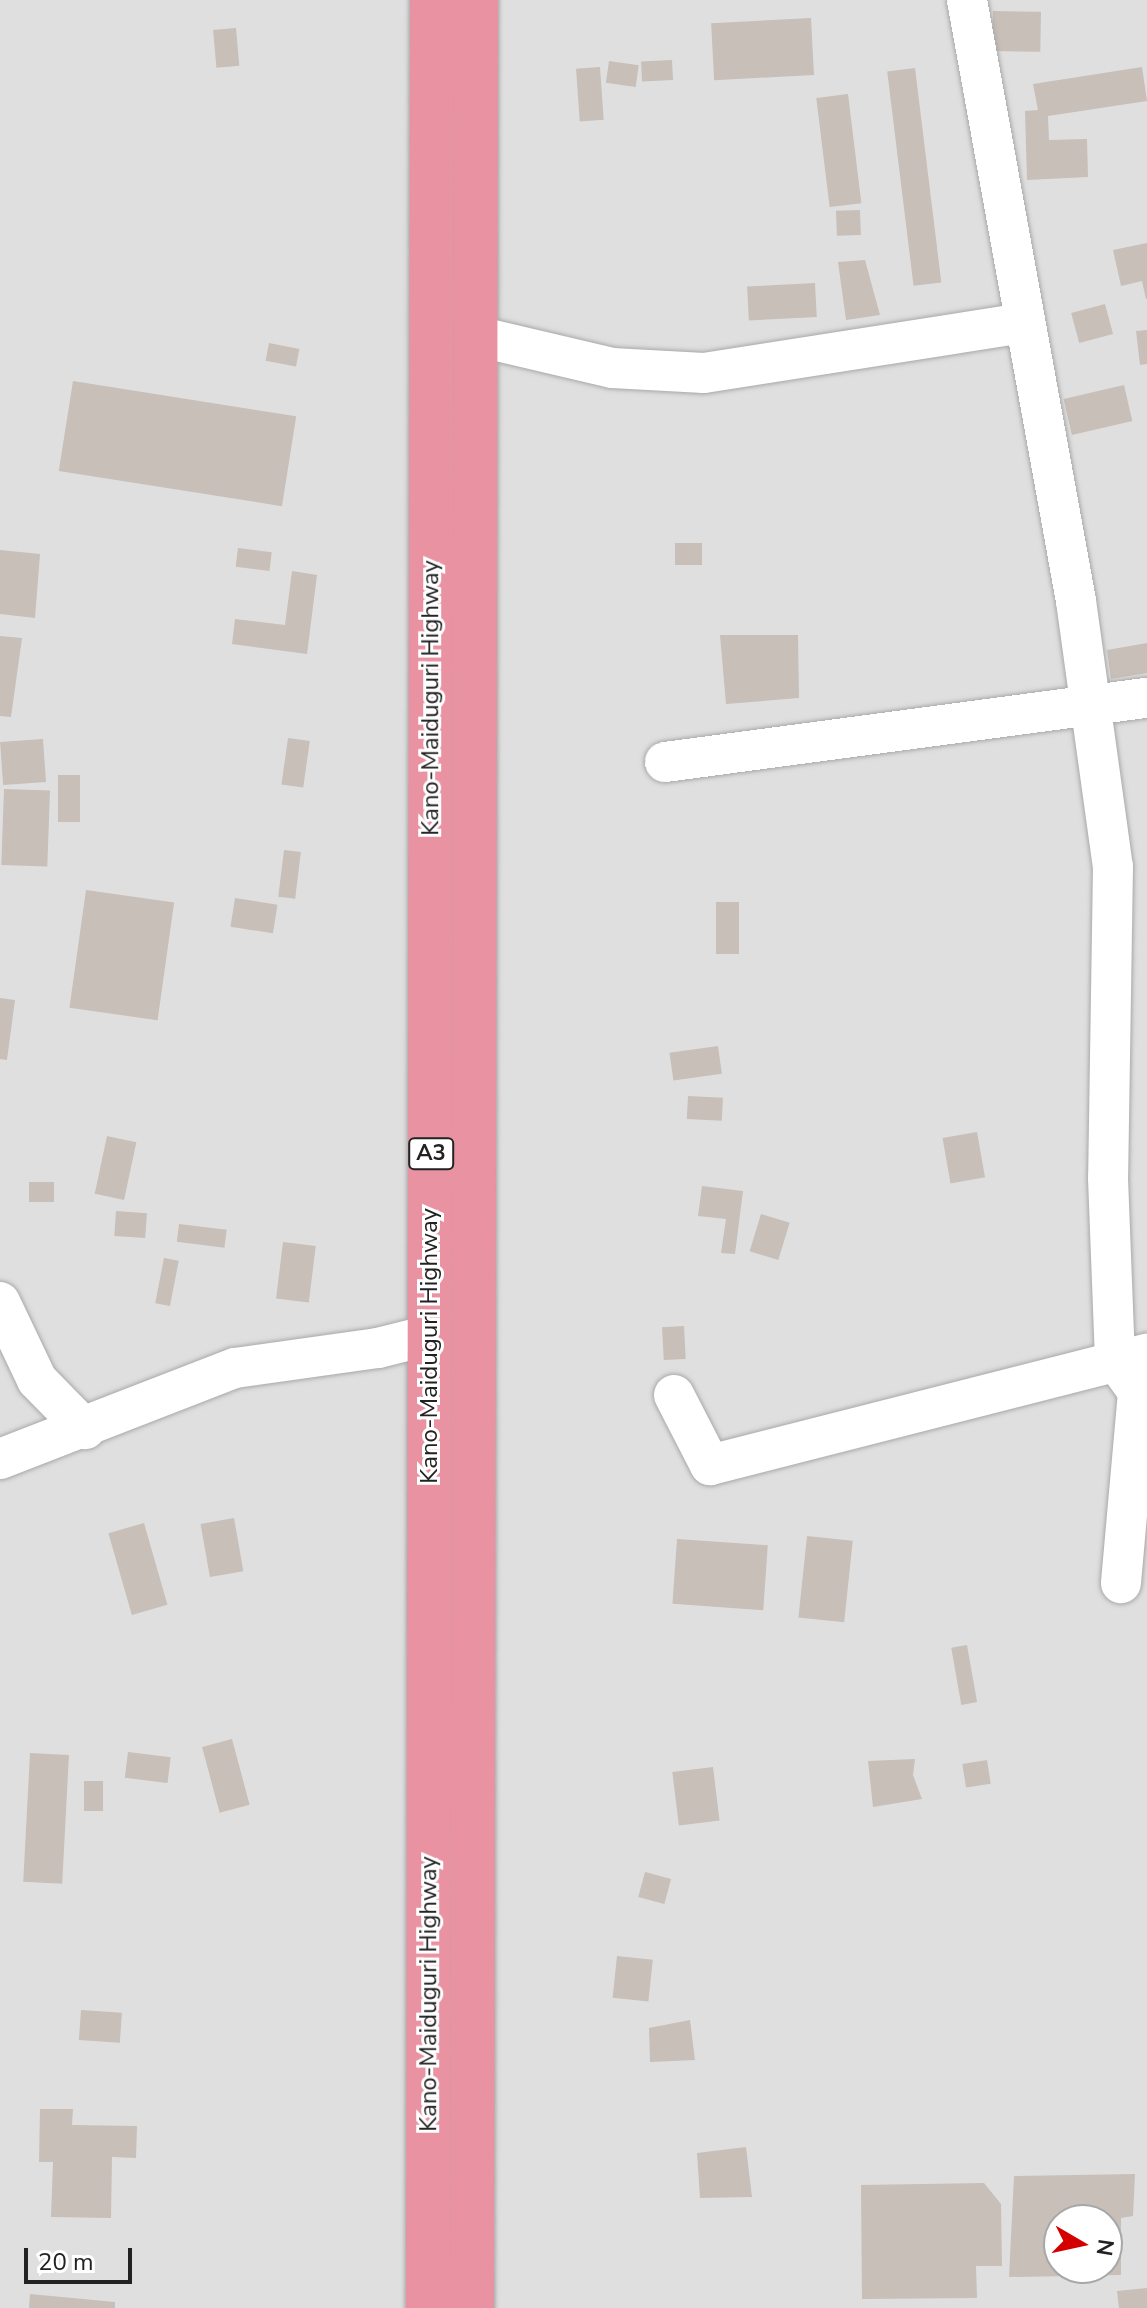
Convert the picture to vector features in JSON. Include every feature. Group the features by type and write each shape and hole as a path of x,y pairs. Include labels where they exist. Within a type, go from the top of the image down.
{"highway":[{"name":"Kano-Maiduguri Highway","path":"428,2308 432,0"},
{"name":"Kano-Maiduguri Highway","path":"472,2308 476,0"},
{"path":"431,604 475,603"}],"street":[{"path":"967,0 1090,707 1113,866 1108,1178 1138,1392 1121,1583"},
{"path":"476,336 612,368 704,373 1023,323"},
{"path":"665,762 1147,698"},
{"path":"0,1302 37,1380 85,1429"},
{"path":"0,1459 85,1429 235,1368 430,1335"},
{"path":"674,1395 710,1465 1131,1357"}],"shaded area":[{"path":"0,0 1147,0 1147,2308 0,2308"}],"building":[{"path":"993,11 1041,12 1040,52 992,51"},
{"path":"811,18 814,75 714,80 711,23"},
{"path":"236,28 239,66 216,68 213,30"},
{"path":"672,60 673,80 642,82 641,62"},
{"path":"609,61 639,65 636,87 606,83"},
{"path":"600,67 604,120 580,122 576,69"},
{"path":"1142,67 1147,101 1048,116 1049,140 1087,139 1088,177 1027,180 1025,111 1038,110 1033,84"},
{"path":"915,68 941,282 914,286 887,71"},
{"path":"848,94 861,203 830,207 816,98"},
{"path":"860,210 861,235 837,236 836,211"},
{"path":"1147,243 1146,299 1142,281 1121,286 1113,250"},
{"path":"865,260 880,315 846,320 838,262"},
{"path":"815,283 817,317 749,321 747,287"},
{"path":"1105,304 1113,334 1079,343 1071,313"},
{"path":"1147,330 1147,364 1140,365 1136,331"},
{"path":"269,343 299,349 296,367 266,361"},
{"path":"73,381 296,416 282,506 59,471"},
{"path":"1124,385 1132,421 1072,435 1064,399"},
{"path":"675,543 702,543 702,565 675,565"},
{"path":"238,548 272,552 269,571 236,567"},
{"path":"0,550 40,554 35,618 0,614"},
{"path":"292,571 317,575 307,654 232,644 235,619 285,625"},
{"path":"720,635 798,635 799,698 726,704"},
{"path":"0,636 22,638 11,717 0,716"},
{"path":"1147,643 1147,673 1111,679 1107,650"},
{"path":"288,738 310,741 303,788 281,785"},
{"path":"43,739 46,782 3,785 0,742"},
{"path":"58,775 80,775 80,822 58,822"},
{"path":"4,789 50,791 47,867 1,865"},
{"path":"284,850 301,852 295,899 278,897"},
{"path":"86,890 174,902 158,1020 69,1008"},
{"path":"235,898 277,905 273,933 230,927"},
{"path":"716,902 739,902 739,954 716,954"},
{"path":"0,998 15,1000 7,1060 0,1059"},
{"path":"718,1046 722,1074 673,1081 669,1053"},
{"path":"688,1096 723,1098 722,1121 687,1119"},
{"path":"977,1132 985,1177 951,1183 943,1138"},
{"path":"107,1136 136,1142 124,1200 95,1194"},
{"path":"29,1182 54,1182 54,1202 29,1202"},
{"path":"702,1186 743,1191 735,1254 721,1253 726,1219 698,1216"},
{"path":"116,1211 147,1213 145,1238 114,1236"},
{"path":"761,1214 790,1223 778,1260 750,1251"},
{"path":"179,1224 227,1230 224,1248 177,1242"},
{"path":"283,1242 316,1246 309,1303 276,1299"},
{"path":"164,1258 179,1261 170,1306 155,1303"},
{"path":"684,1326 686,1359 664,1360 662,1327"},
{"path":"234,1518 243,1571 210,1577 201,1524"},
{"path":"144,1523 167,1605 132,1615 108,1533"},
{"path":"807,1536 853,1541 844,1622 798,1618"},
{"path":"677,1539 768,1545 763,1610 672,1604"},
{"path":"967,1645 977,1702 961,1705 951,1648"},
{"path":"232,1739 250,1805 220,1813 202,1747"},
{"path":"128,1752 171,1757 168,1783 125,1778"},
{"path":"30,1753 69,1755 62,1884 23,1882"},
{"path":"915,1759 913,1775 922,1799 873,1807 868,1761"},
{"path":"987,1760 991,1784 966,1788 962,1764"},
{"path":"713,1767 720,1821 679,1826 672,1772"},
{"path":"84,1781 103,1781 103,1811 84,1811"},
{"path":"645,1872 671,1879 664,1904 638,1897"},
{"path":"617,1956 653,1960 648,2002 613,1998"},
{"path":"81,2010 122,2013 120,2043 79,2040"},
{"path":"690,2020 695,2060 650,2062 649,2028"},
{"path":"40,2109 73,2109 72,2125 137,2126 136,2158 112,2157 111,2218 51,2217 53,2162 39,2162"},
{"path":"746,2147 752,2197 700,2198 697,2153"},
{"path":"1135,2174 1133,2216 1123,2218 1123,2204 1043,2204 1043,2276 1009,2277 1014,2176"},
{"path":"984,2183 1001,2204 1002,2266 976,2266 977,2298 862,2299 861,2185"},
{"path":"1147,2288 1147,2308 1119,2308 1117,2291"},
{"path":"30,2294 115,2302 115,2308 29,2308"}]}
